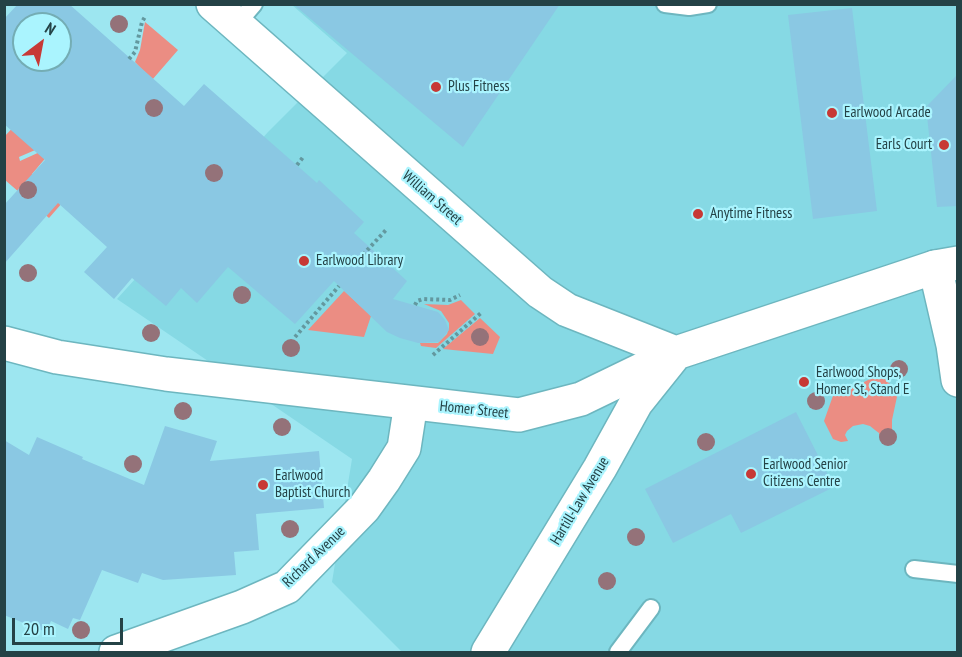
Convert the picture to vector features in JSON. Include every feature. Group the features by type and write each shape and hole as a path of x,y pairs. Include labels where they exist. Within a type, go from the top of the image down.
{"street":[{"name":"William Street","path":"234,11 540,292 567,310 592,322 676,353"},
{"name":"Homer Street","path":"4,343 57,357 166,374 519,415 581,399 676,353 946,265"},
{"path":"946,265 957,380"},
{"name":"Hartill-Law Avenue","path":"488,652 600,468 636,403 676,353"},
{"name":"Richard Avenue","path":"116,652 242,607 287,587 364,508 384,480 404,448 411,403"}],"lane":[{"path":"666,4 689,7 708,4"},
{"path":"915,569 957,574"},
{"path":"618,652 651,608"}],"path":[{"path":"129,59 135,52 142,22 146,15"},
{"path":"297,165 304,156"},
{"path":"360,259 386,230"},
{"path":"295,337 339,286"},
{"path":"415,305 417,301 423,299 450,300 460,295"},
{"path":"433,354 481,313"}],"shaded area":[{"path":"292,5 957,5 957,652 402,652 332,582 352,459 117,299 268,132 347,53"},
{"path":"145,22 178,50 152,80 135,62 140,50"},
{"path":"33,106 63,138 19,157 20,161 53,146 54,148 32,174 63,202 49,218 5,180 4,137"},
{"path":"344,291 371,316 364,337 308,330"},
{"path":"461,300 475,314 436,348 421,346 420,343 438,343 447,334 449,328 449,323 441,311 424,304 448,305"},
{"path":"480,318 500,337 493,354 443,349"},
{"path":"880,374 898,392 892,420 892,438 880,438 879,433 863,424 853,426 847,431 845,435 848,441 841,442 833,439 824,421 834,393 852,388"}],"building":[{"path":"18,4 69,4 184,106 204,84 317,183 319,180 364,222 354,233 407,281 393,299 438,312 445,320 449,330 439,342 418,343 400,338 387,332 334,281 295,324 228,267 197,303 181,288 166,306 132,278 114,299 84,272 107,247 58,203 4,264 4,205 45,160 4,124 4,19"},
{"path":"293,4 560,4 463,147"},
{"name":"Earlwood Arcade","path":"852,8 877,211 813,219 788,15"},
{"name":"Earls Court","path":"957,75 957,206 937,207 926,107"},
{"name":"Earlwood Senior Citizens Centre","path":"796,412 834,487 741,533 731,514 673,543 645,489"},
{"path":"165,426 217,441 210,461 319,451 324,508 256,514 259,550 234,552 236,575 163,580 142,573 138,583 102,570 80,620 73,618 68,629 51,621 46,632 4,615 4,440 29,455 37,437 144,485"}],"place":[{"name":"Plus Fitness","path":"436,87"},
{"name":"Earlwood Arcade","path":"832,113"},
{"name":"Earls Court","path":"944,145"},
{"name":"Anytime Fitness","path":"698,214"},
{"name":"Earlwood Library","path":"304,261"},
{"name":"Earlwood Shops, Homer St, Stand E","path":"804,382"},
{"name":"Earlwood Senior Citizens Centre","path":"751,474"},
{"name":"Earlwood Baptist Church","path":"263,485"}]}
